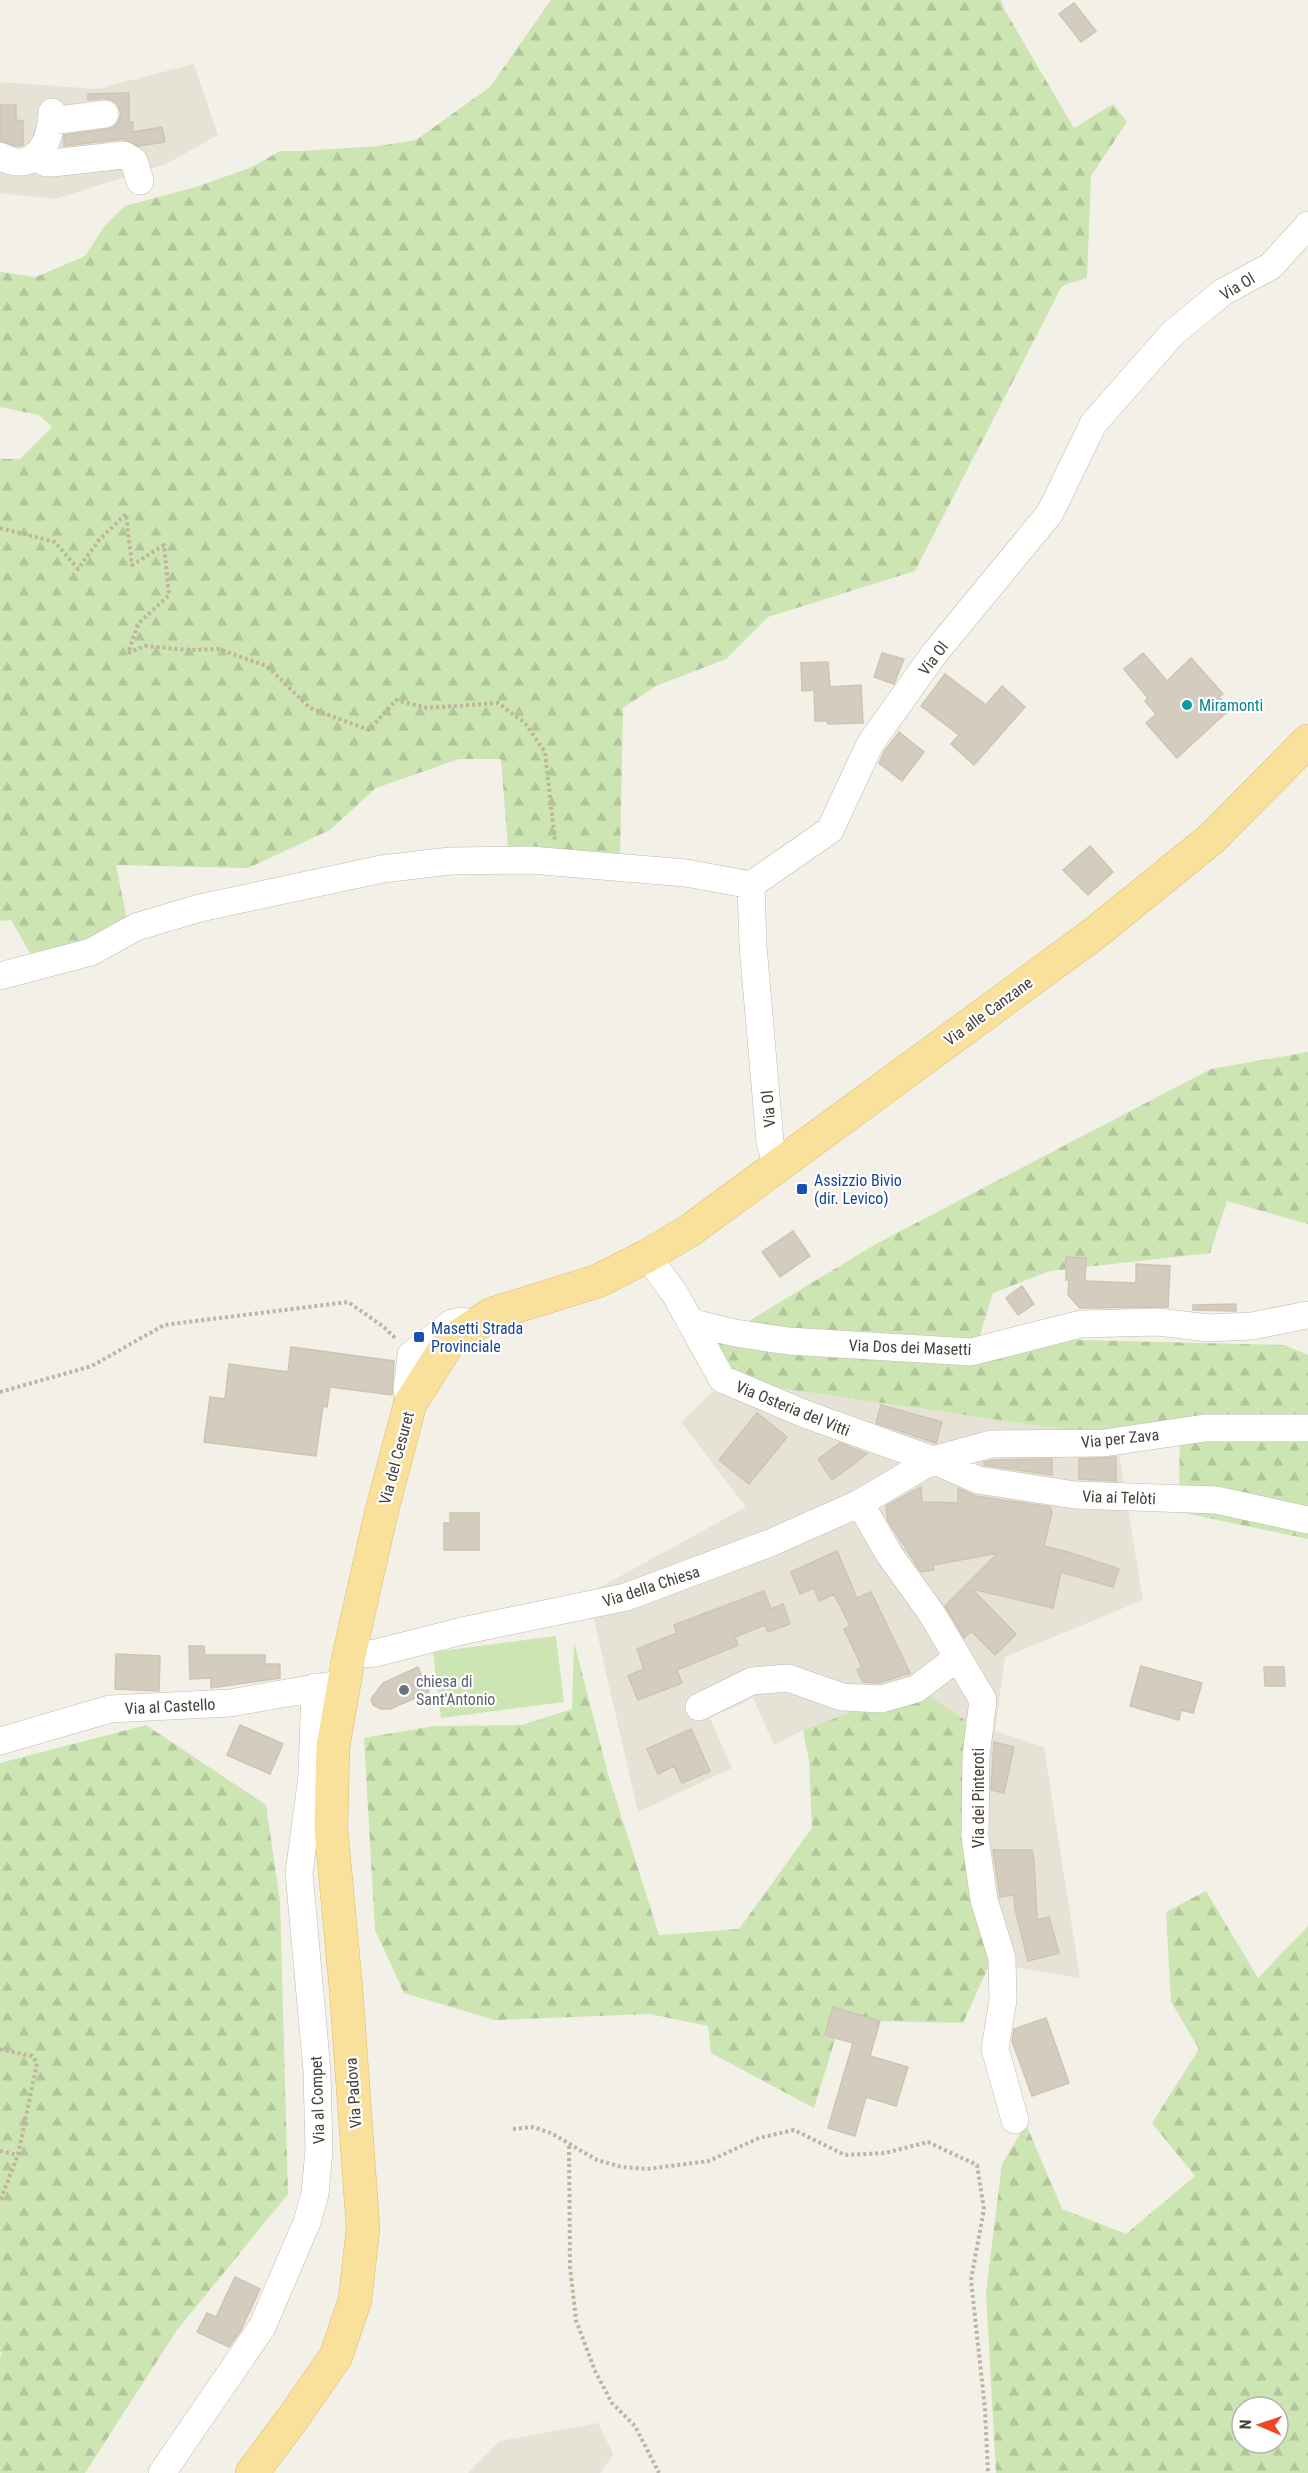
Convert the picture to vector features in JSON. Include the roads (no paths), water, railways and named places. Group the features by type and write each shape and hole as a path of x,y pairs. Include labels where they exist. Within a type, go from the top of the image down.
{"main road":[{"name":"Via alle Canzane","path":"647,1256 689,1231 1095,933 1211,839 1308,741"},
{"name":"Via del Cesuret","path":"336,1675 410,1404 449,1342 492,1314 598,1281 647,1256"},
{"name":"Via Padova","path":"252,2473 336,2356 355,2300 363,2228 346,1989 331,1828 336,1675"}],"street":[{"path":"0,156 10,162 22,163 35,156 46,139 52,116 105,114"},
{"path":"35,156 46,163 52,163 124,155 131,157 134,161 140,180"},
{"name":"Via Ol","path":"777,1167 770,1142 753,946 751,885 830,830 870,744 934,654 1050,513 1093,424 1173,333 1223,292 1271,266 1308,225"},
{"path":"0,976 91,952 136,927 200,908 284,888 382,869 450,861 530,860 686,873 751,885"},
{"name":"Via Osteria del Vitti","path":"647,1256 675,1294 722,1379 805,1414 933,1460"},
{"path":"410,1404 407,1390 411,1355 452,1323 492,1314"},
{"name":"Via Dos dei Masetti","path":"690,1322 735,1333 788,1341 971,1352 1081,1324 1158,1322 1208,1328 1252,1326 1307,1315"},
{"name":"Via per Zava","path":"933,1460 991,1444 1104,1443 1205,1428 1308,1428"},
{"name":"Via della Chiesa","path":"336,1675 386,1651 462,1631 626,1597 770,1544 860,1503 933,1460"},
{"name":"Via ai Telòti","path":"933,1460 978,1480 1075,1495 1216,1500 1308,1520"},
{"name":"Via dei Pinteroti","path":"860,1503 889,1554 932,1614 983,1700 976,1756 975,1837 984,1900 1002,1958 1003,2000 995,2049 1015,2120"},
{"path":"699,1707 752,1681 788,1678 842,1696 880,1699 916,1689 957,1658"},
{"name":"Via al Castello","path":"0,1741 110,1709 230,1703 336,1675"},
{"name":"Via al Compet","path":"162,2473 262,2327 307,2222 315,2194 319,2150 317,2071 299,1873 312,1776 336,1675"}],"place":[{"name":"Miramonti","path":"1187,705"},
{"name":"Assizzio Bivio (dir. Levico)","path":"802,1189"},
{"name":"Masetti Strada Provinciale","path":"419,1337"},
{"name":"chiesa di Sant'Antonio","path":"404,1690"}]}
